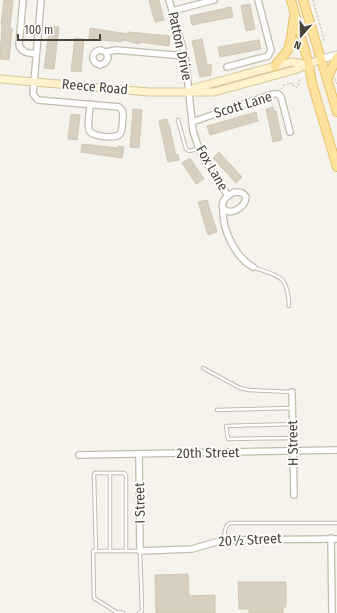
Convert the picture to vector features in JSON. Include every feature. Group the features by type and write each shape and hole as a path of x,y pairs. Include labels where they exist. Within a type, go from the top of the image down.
{"main road":[{"path":"291,0 309,65 312,83 337,167"},
{"path":"303,0 337,112"},
{"path":"275,66 288,50 295,12"},
{"path":"327,80 337,56"},
{"name":"Reece Road","path":"0,79 149,92 214,92 294,70 321,59"},
{"name":"Reece Road","path":"190,92 195,88 275,66 293,62 309,65"}],"street":[{"path":"23,0 20,45 24,52 36,54"},
{"path":"41,0 33,94 38,100 90,104 119,107 122,109 123,113 122,132 116,137 94,135 90,133 88,129 90,104"},
{"name":"Patton Drive","path":"169,0 185,56 190,92"},
{"path":"172,11 214,0"},
{"path":"227,67 268,56 271,50 258,0"},
{"path":"106,52 116,50 185,56"},
{"name":"Reece Road","path":"321,59 337,56"},
{"name":"Fox Lane","path":"190,92 192,122 199,149 213,175 228,196"},
{"name":"Scott Lane","path":"192,122 273,94 278,94 281,97 290,132"},
{"name":"Fox Lane","path":"223,210 231,213 235,211 246,201 246,197 244,194 239,192 234,192 228,196 222,206 223,216 234,249 241,258 253,266"},
{"name":"H Street","path":"292,392 294,495"},
{"name":"20th Street","path":"79,455 337,450"},
{"name":"I Street","path":"139,454 140,551"},
{"path":"332,613 334,538"},
{"name":"20½ Street","path":"140,551 186,550 224,540 334,538"}],"lane":[{"path":"178,120 186,149 190,151 199,149"},
{"path":"253,266 279,276 285,282 289,306"},
{"path":"203,368 240,388 249,390 292,392"},
{"path":"217,410 293,408"},
{"path":"293,424 226,426 228,439 294,438"},
{"path":"123,613 116,612 94,598 94,551 96,551 95,473 124,473 126,475 126,551"},
{"path":"110,473 110,551"},
{"path":"224,540 225,528 227,524 230,523 337,523"},
{"path":"96,551 140,551 142,611 139,613"}],"path":[{"path":"313,0 324,40"},
{"path":"278,94 279,88 282,89 284,85 294,83 294,87 298,87 300,78"}],"building":[{"path":"4,0 13,0 9,60 0,59 1,24"},
{"path":"149,0 159,0 164,20 155,22"},
{"path":"250,4 255,29 246,31 241,6"},
{"path":"231,7 233,17 192,25 190,16"},
{"path":"48,26 59,27 54,69 44,68 49,31 47,31"},
{"path":"90,28 128,34 128,32 170,36 169,46 140,42 139,44 123,40 122,42 89,39"},
{"path":"75,38 84,39 81,72 71,71"},
{"path":"202,39 207,65 211,64 212,71 210,71 211,75 200,77 192,41"},
{"path":"259,40 261,49 220,57 218,47"},
{"path":"273,107 274,111 276,111 282,140 273,142 266,109"},
{"path":"133,109 142,110 139,148 130,147"},
{"path":"256,112 258,121 210,135 207,126"},
{"path":"71,114 80,115 77,140 68,139"},
{"path":"167,119 176,155 178,154 179,160 168,162 159,121"},
{"path":"82,144 118,148 118,146 124,147 122,158 81,152"},
{"path":"219,152 242,177 236,183 213,158"},
{"path":"190,158 204,179 196,184 182,163"},
{"path":"207,200 217,232 208,235 198,202"},
{"path":"188,574 189,596 215,595 215,613 156,613 155,575"},
{"path":"238,582 286,582 286,607 283,607 283,613 249,613 249,609 239,609"}]}
